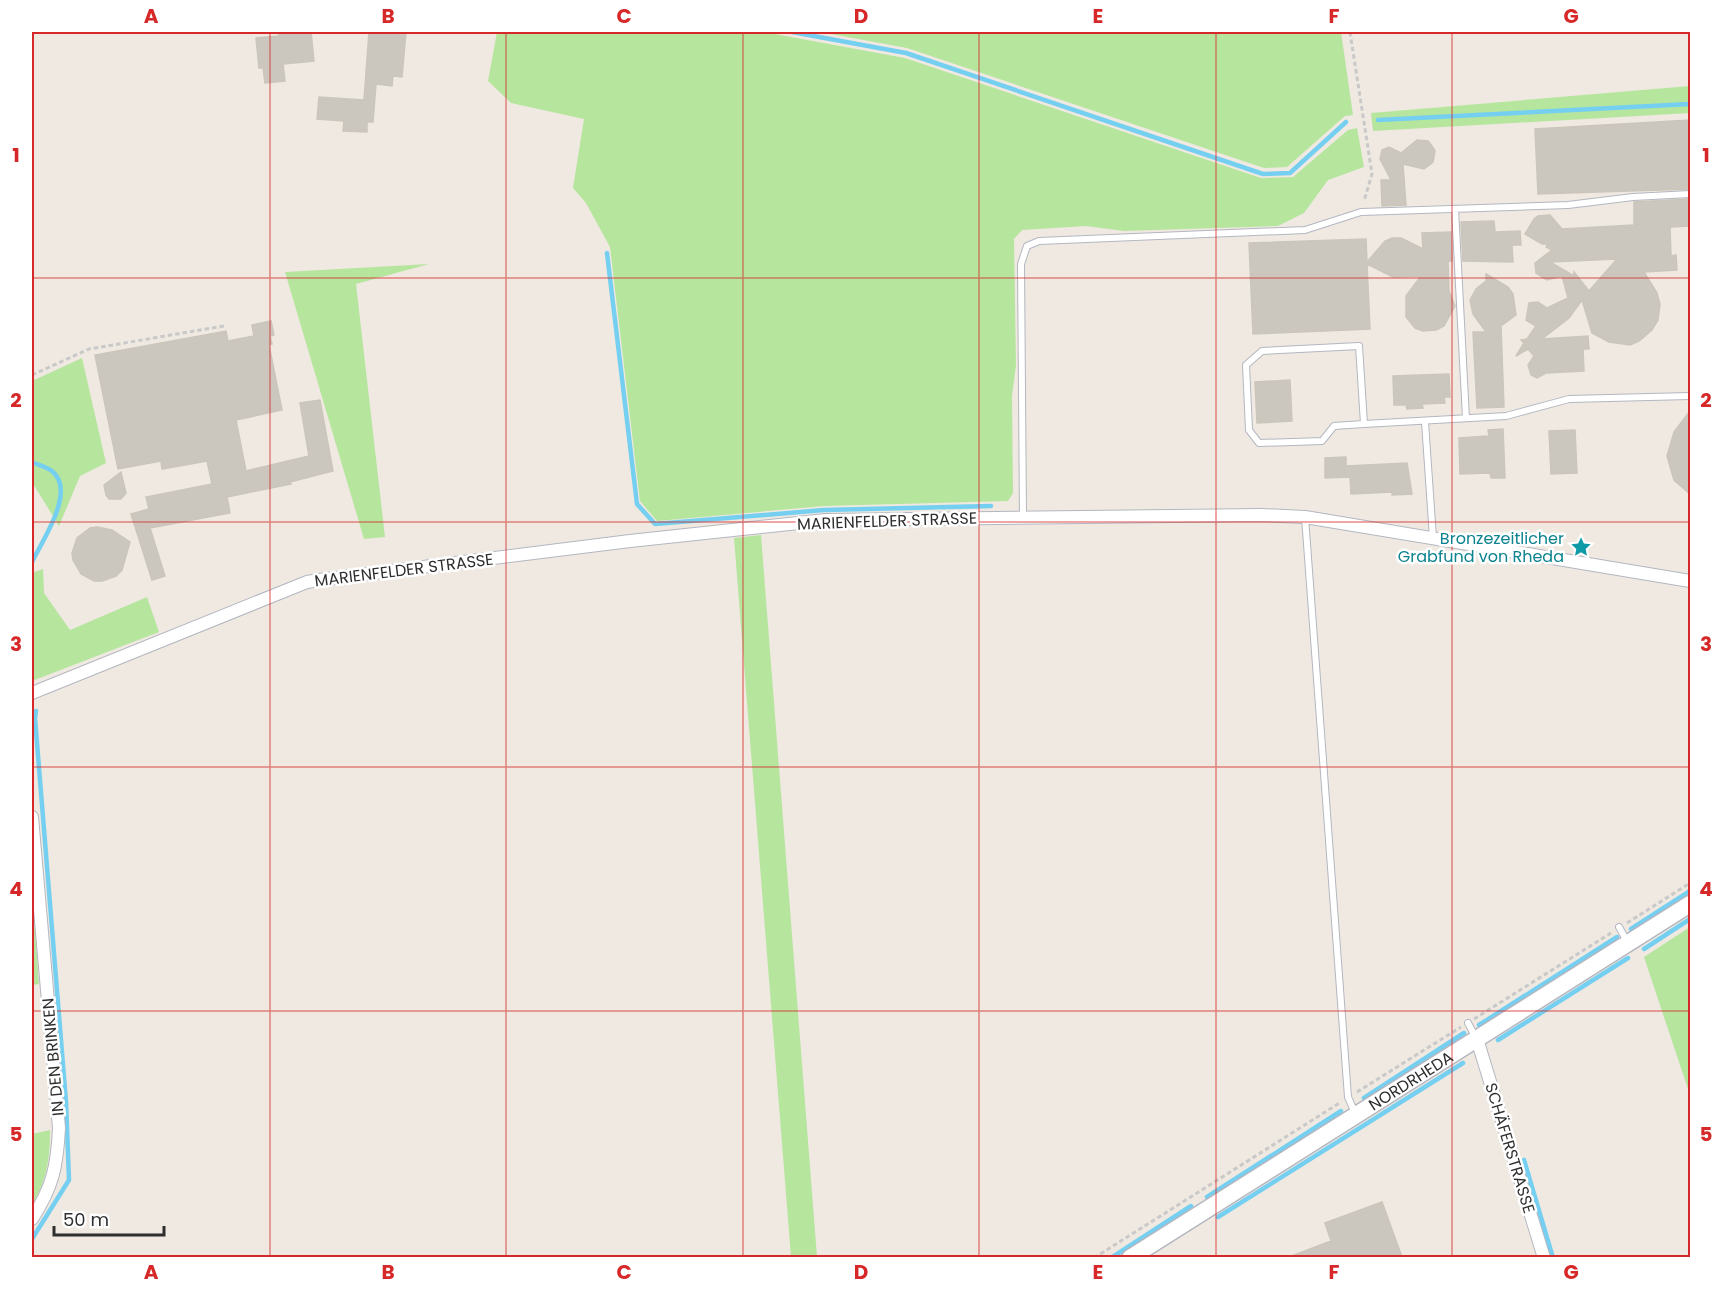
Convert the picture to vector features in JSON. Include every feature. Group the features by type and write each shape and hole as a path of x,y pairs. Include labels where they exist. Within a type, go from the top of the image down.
{"main road":[{"name":"NORDRHEDA","path":"1130,1257 1690,904"}],"street":[{"name":"MARIENFELDER STRASSE","path":"32,693 307,582 619,542 826,520 1262,515 1305,517 1690,581"},
{"name":"IN DEN BRINKEN","path":"32,817 59,1128 54,1178 48,1194 32,1219"},
{"name":"SCHÄFERSTRASSE","path":"1477,1039 1544,1257"}],"lane":[{"path":"1023,518 1021,264 1027,246 1039,241 1305,230 1361,212 1568,205 1690,194"},
{"path":"1455,209 1466,418"},
{"path":"1364,424 1359,346 1262,351 1246,365 1249,430 1259,443 1322,441 1334,426 1506,416 1569,399 1690,396"},
{"path":"1425,422 1433,538"},
{"path":"1305,517 1348,1097 1356,1114"},
{"path":"1619,927 1628,943"},
{"path":"1468,1023 1477,1039"}],"path":[{"path":"1350,32 1372,174 1361,212"},
{"path":"32,375 89,350 224,326"},
{"path":"1094,1257 1690,883"}],"green space":[{"path":"497,32 764,32 905,58 1261,178 1293,177 1348,130 1357,128 1364,167 1328,180 1304,213 1278,226 1124,231 1086,226 1022,230 1014,239 1016,365 1012,396 1013,493 1008,501 824,506 657,521 640,501 610,247 586,203 573,188 584,119 511,103 488,81"},
{"path":"820,32 1341,32 1353,115 1345,116 1287,167 1264,168 907,48"},
{"path":"1690,86 1690,113 1373,131 1371,113"},
{"path":"429,264 356,284 385,537 364,539 285,272"},
{"path":"82,358 106,463 80,476 59,526 32,482 32,381"},
{"path":"761,535 817,1257 791,1257 734,538"},
{"path":"43,569 44,593 70,630 147,597 159,632 32,681 32,573"},
{"path":"32,892 39,984 32,985"},
{"path":"1690,927 1690,1095 1644,957"},
{"path":"50,1130 47,1169 32,1205 32,1134"}],"building":[{"path":"278,32 311,32 314,61 283,64 285,81 265,83 263,68 259,68 256,38 279,36"},
{"path":"369,32 406,32 402,77 393,76 392,86 376,84 373,122 367,122 367,132 343,131 344,121 317,119 319,97 364,100"},
{"path":"1690,120 1690,189 1538,194 1535,129"},
{"path":"1417,140 1428,141 1432,146 1435,151 1433,162 1424,169 1403,164 1406,205 1382,206 1381,180 1391,180 1380,159 1382,150 1389,147 1401,153"},
{"path":"1690,199 1690,226 1670,227 1671,256 1676,255 1677,270 1644,272 1657,293 1660,304 1658,320 1652,330 1639,341 1630,345 1609,342 1592,333 1582,300 1569,318 1542,339 1588,336 1589,349 1583,349 1584,371 1546,373 1537,378 1531,375 1528,365 1534,356 1528,349 1516,356 1524,343 1521,340 1527,339 1536,326 1526,320 1529,303 1538,302 1547,308 1568,298 1562,276 1547,280 1536,273 1535,263 1552,250 1546,247 1548,244 1542,244 1525,234 1534,219 1538,216 1550,215 1562,229 1634,225 1634,202","holes":["1617,259 1589,291 1574,272 1574,276 1550,262"]},
{"path":"1494,221 1495,232 1520,231 1521,245 1512,245 1513,262 1463,261 1461,222"},
{"path":"1451,232 1452,261 1448,261 1449,291 1455,306 1444,326 1436,330 1423,331 1415,328 1406,317 1406,296 1421,276 1393,277 1367,264 1370,329 1253,334 1249,243 1366,239 1367,262 1385,241 1392,238 1401,238 1423,249 1422,233"},
{"path":"1486,274 1508,287 1513,294 1516,315 1501,326 1504,407 1477,408 1473,332 1486,332 1473,314 1470,300 1476,289 1486,281"},
{"path":"271,321 274,335 270,336 272,344 269,345 282,410 236,420 246,471 309,456 300,403 320,400 333,471 290,482 291,484 227,497 230,513 150,528 165,576 152,580 131,514 149,509 146,497 212,484 207,461 162,469 161,461 118,469 95,355 226,331 228,341 254,336 252,325"},
{"path":"1449,374 1450,397 1444,397 1445,403 1422,404 1423,408 1407,409 1406,405 1394,405 1393,376"},
{"path":"1290,380 1292,421 1257,423 1255,382"},
{"path":"1690,411 1690,494 1674,480 1667,456 1674,432"},
{"path":"1503,429 1505,478 1491,478 1490,473 1460,474 1459,438 1489,436 1488,430"},
{"path":"1575,430 1577,473 1551,474 1549,431"},
{"path":"1346,457 1346,466 1407,463 1412,494 1392,495 1392,492 1351,494 1350,477 1325,478 1325,458"},
{"path":"121,472 126,493 121,499 109,499 104,485"},
{"path":"90,528 112,530 130,542 122,570 116,576 102,581 94,581 81,574 73,560 72,553 77,538"},
{"path":"1382,1202 1402,1257 1289,1257 1331,1241 1325,1223"}],"waterway":[{"path":"792,32 906,53 1263,174 1290,173 1346,122"},
{"path":"1378,120 1690,104"},
{"path":"607,253 637,504 655,524 824,510 991,506"},
{"path":"32,462 53,472 59,481 61,492 55,517 32,562"},
{"path":"32,1239 69,1180 66,1102 36,711"},
{"path":"1631,929 1690,891"},
{"path":"1644,949 1690,919"},
{"path":"1479,1025 1617,937"},
{"path":"1498,1040 1628,958"},
{"path":"1364,1098 1464,1033"},
{"path":"1218,1217 1463,1063"},
{"path":"1207,1197 1341,1111"},
{"path":"1524,1160 1553,1258"},
{"path":"1111,1258 1191,1206"}],"place":[{"name":"Bronzezeitlicher Grabfund von Rheda","path":"1581,547"}]}
